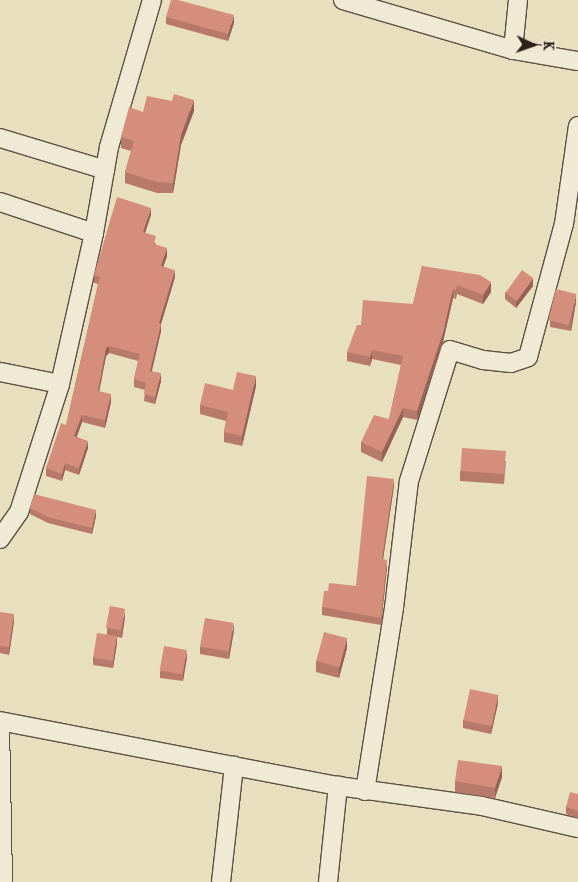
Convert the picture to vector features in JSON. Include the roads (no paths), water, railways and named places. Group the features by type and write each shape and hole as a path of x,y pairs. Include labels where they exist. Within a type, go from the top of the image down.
{"street":[{"path":"0,539 18,512 60,384 94,233 105,170 152,0"},
{"path":"343,0 514,50 578,61"},
{"path":"514,50 518,0"},
{"path":"365,791 394,608 409,481 450,350 483,360 511,363 528,357 564,224 578,126"},
{"path":"0,138 105,170"},
{"path":"0,202 94,233"},
{"path":"0,372 60,384"},
{"path":"2,882 0,722 365,791 482,806 578,828"},
{"path":"221,882 234,766"},
{"path":"328,882 338,786"}]}
